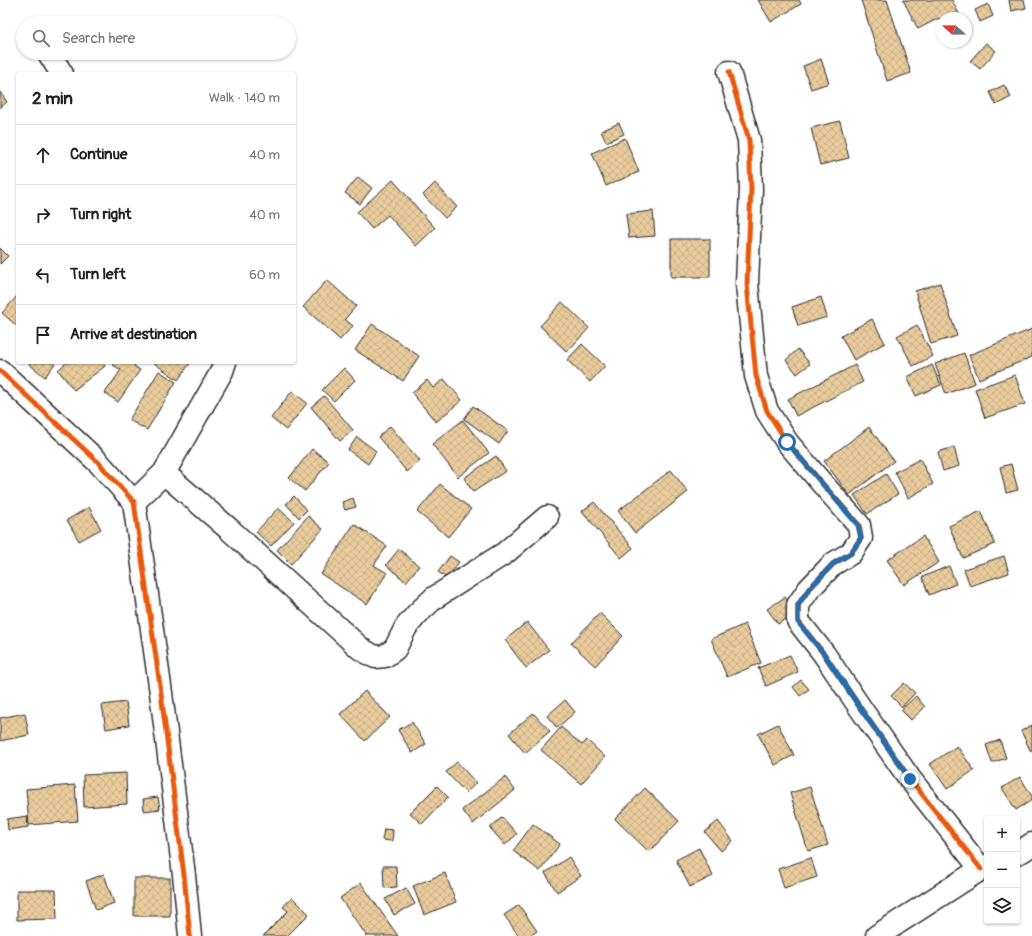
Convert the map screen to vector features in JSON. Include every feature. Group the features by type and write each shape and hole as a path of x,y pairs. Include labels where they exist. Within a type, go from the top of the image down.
{"street":[{"path":"53,60 61,72"},
{"path":"729,72 749,140 751,189 746,284 756,376 767,411 787,442 858,525 861,538 851,553 833,564 809,589 798,605 798,622 824,654 910,779 984,867 877,936"},
{"path":"134,502 164,473 222,371 224,364"},
{"path":"0,370 98,462 134,502 184,875 190,936"},
{"path":"164,473 229,529 361,649 375,657 386,656 395,648 406,627 434,598 505,553 548,518"},
{"path":"1020,852 1032,844"}],"building":[{"path":"758,0 799,0 801,4 771,22"},
{"path":"861,0 887,0 911,73 887,81"},
{"path":"903,0 952,0 958,12 936,12 936,20 918,29"},
{"path":"1009,0 1024,0 1026,8 1011,11"},
{"path":"988,4 993,16 980,22 975,10"},
{"path":"986,43 996,51 980,69 970,61"},
{"path":"821,59 829,83 811,89 803,66"},
{"path":"1004,85 1011,97 996,105 990,92"},
{"path":"0,92 7,102 0,108"},
{"path":"840,121 849,158 820,165 811,128"},
{"path":"619,123 624,134 606,142 601,131"},
{"path":"625,138 639,172 606,186 592,153"},
{"path":"358,177 372,188 360,204 345,193"},
{"path":"393,180 435,228 416,246 388,215 372,229 357,212"},
{"path":"435,183 457,207 445,218 423,195"},
{"path":"653,211 655,236 629,238 626,214"},
{"path":"671,239 710,239 710,277 671,277"},
{"path":"0,248 8,256 0,264"},
{"path":"327,280 356,306 345,319 353,326 340,340 303,307"},
{"path":"940,283 957,336 931,344 915,291"},
{"path":"16,297 16,325 2,313"},
{"path":"821,297 827,317 798,326 792,307"},
{"path":"562,302 589,328 567,352 540,326"},
{"path":"872,319 885,343 854,360 841,336"},
{"path":"372,324 419,356 403,381 355,350"},
{"path":"917,325 933,356 913,366 897,336"},
{"path":"1032,329 1032,357 979,379 969,355"},
{"path":"582,344 605,366 590,382 567,360"},
{"path":"798,349 810,364 797,374 786,360"},
{"path":"964,353 975,383 946,394 935,364"},
{"path":"29,364 55,364 45,377"},
{"path":"65,364 104,364 105,366 74,390 58,370"},
{"path":"136,364 134,366 140,370 118,402 105,393 121,370 113,365"},
{"path":"155,364 190,364 178,380"},
{"path":"855,365 863,382 796,416 788,399"},
{"path":"932,365 941,385 916,396 907,377"},
{"path":"344,368 355,380 334,401 322,390"},
{"path":"159,371 176,382 147,430 129,420"},
{"path":"1015,375 1025,404 985,418 975,389"},
{"path":"444,379 462,400 436,422 412,393 427,380 433,388"},
{"path":"292,391 307,403 286,430 271,418"},
{"path":"324,396 353,430 340,441 311,407"},
{"path":"473,406 508,431 499,444 464,419"},
{"path":"463,420 489,453 458,477 432,444"},
{"path":"390,426 420,461 407,472 378,437"},
{"path":"869,427 894,461 849,495 824,461"},
{"path":"357,437 376,451 368,464 348,450"},
{"path":"954,447 959,466 943,471 938,452"},
{"path":"312,449 329,462 305,491 289,478"},
{"path":"496,456 506,471 473,492 464,478"},
{"path":"920,459 933,484 908,498 895,472"},
{"path":"1011,464 1018,490 1006,493 1000,467"},
{"path":"671,470 688,492 635,533 618,511"},
{"path":"886,474 898,494 867,514 854,495"},
{"path":"440,484 471,509 448,537 417,512"},
{"path":"294,496 307,510 299,518 286,504"},
{"path":"353,498 356,507 345,510 342,502"},
{"path":"594,502 633,548 621,558 582,511"},
{"path":"89,507 101,529 79,541 67,520"},
{"path":"278,508 294,522 271,546 256,532"},
{"path":"981,511 995,544 963,558 949,526"},
{"path":"308,516 323,529 291,564 277,550"},
{"path":"354,524 387,546 374,565 387,573 367,604 321,574"},
{"path":"923,536 939,562 904,585 887,560"},
{"path":"399,549 419,566 406,582 386,565"},
{"path":"450,556 459,562 447,578 438,572"},
{"path":"1004,556 1009,573 970,586 964,569"},
{"path":"949,566 956,584 929,595 922,577"},
{"path":"785,597 795,613 778,624 767,609"},
{"path":"600,613 623,636 595,666 571,643"},
{"path":"527,622 549,650 526,668 505,640"},
{"path":"745,624 761,663 727,677 711,639"},
{"path":"790,655 798,672 766,686 758,668"},
{"path":"801,680 809,689 800,696 793,687"},
{"path":"904,683 915,693 902,707 891,696"},
{"path":"365,691 390,717 365,741 340,714"},
{"path":"916,696 925,707 911,720 901,710"},
{"path":"565,700 575,712 557,728 547,716"},
{"path":"126,702 129,725 106,729 102,705"},
{"path":"25,713 29,735 0,741 0,718"},
{"path":"533,713 550,731 525,753 509,734"},
{"path":"412,722 426,744 412,753 398,730"},
{"path":"778,724 794,755 775,765 758,734"},
{"path":"1032,725 1032,751 1031,752 1021,731"},
{"path":"561,727 582,745 587,740 605,757 581,784 541,750"},
{"path":"1000,740 1006,758 992,763 986,745"},
{"path":"957,746 974,770 947,789 930,764"},
{"path":"457,762 476,783 466,793 446,772"},
{"path":"126,773 127,804 84,807 83,775"},
{"path":"505,777 515,790 473,824 462,810"},
{"path":"1020,777 1032,796 1032,800 1016,810 1002,788"},
{"path":"75,785 78,821 29,825 26,789"},
{"path":"437,786 448,797 422,824 410,813"},
{"path":"810,787 828,845 808,851 790,793"},
{"path":"645,788 679,821 649,852 615,819"},
{"path":"158,797 160,809 144,811 143,799"},
{"path":"27,816 28,827 8,830 7,819"},
{"path":"502,817 517,834 505,845 490,828"},
{"path":"718,821 733,841 721,851 705,832"},
{"path":"533,824 560,844 540,871 513,851"},
{"path":"384,829 393,830 392,841 382,840"},
{"path":"699,848 713,876 690,887 676,860"},
{"path":"569,857 581,876 557,892 545,873"},
{"path":"811,858 817,877 784,888 778,869"},
{"path":"383,866 396,866 397,887 384,888"},
{"path":"445,873 456,902 424,915 413,886"},
{"path":"104,874 114,903 96,910 86,881"},
{"path":"134,878 170,878 170,916 134,916"},
{"path":"361,883 398,936 365,936 366,935 340,898"},
{"path":"406,888 415,904 394,915 385,899"},
{"path":"17,890 56,890 57,919 17,920"},
{"path":"292,897 309,914 287,936 263,936 288,911 283,907"},
{"path":"519,905 537,931 530,936 519,936 504,915"}],"cycle path":[{"path":"729,72 749,140 751,189 747,284 756,376 767,411 787,442 859,525 861,538 851,553 833,564 809,589 798,605 798,621 824,654 910,779 981,869"},
{"path":"0,371 98,462 134,502 161,693 184,875 190,936"}],"route":[{"path":"787,442 858,525 861,538 851,553 833,564 809,589 798,605 798,622 824,654 910,779"}]}
